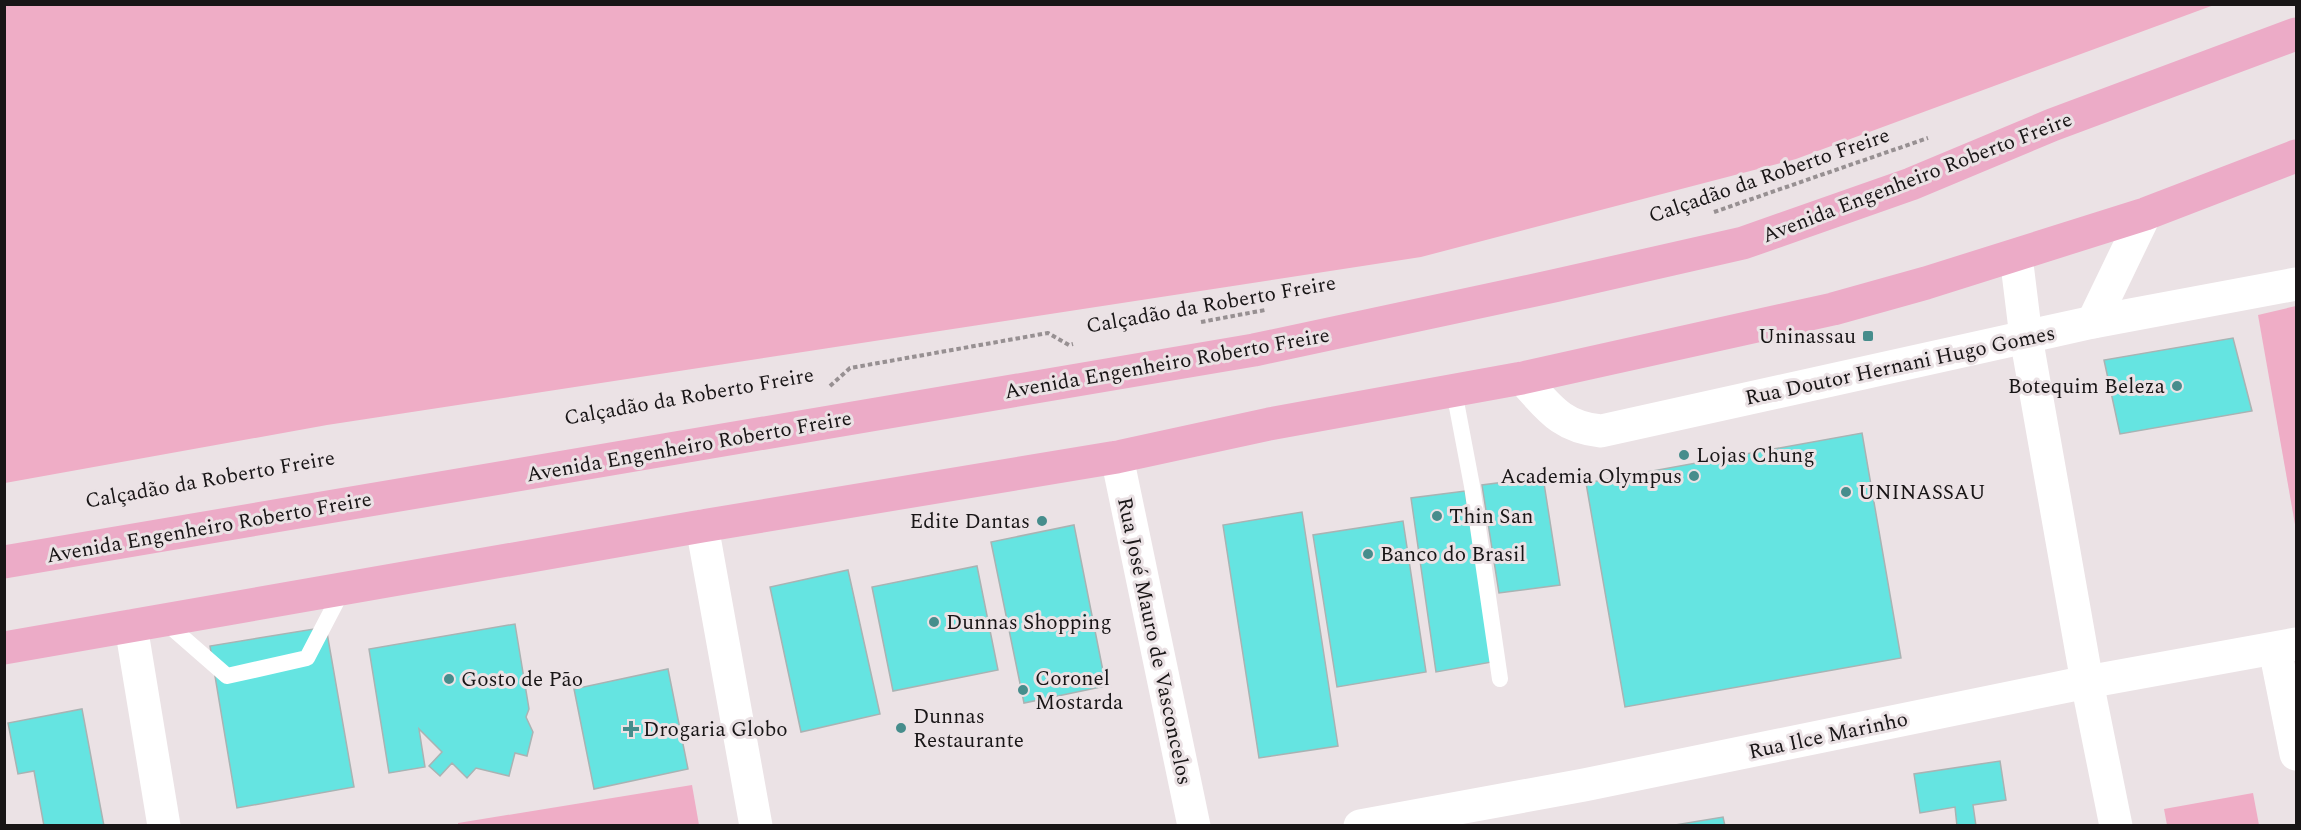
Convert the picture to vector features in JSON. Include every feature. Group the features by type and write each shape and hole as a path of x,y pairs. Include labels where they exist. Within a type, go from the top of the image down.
{"main road":[{"name":"Avenida Engenheiro Roberto Freire","path":"4,562 1254,350 1743,243 1911,184 2052,124 2296,34"},
{"path":"4,648 702,526 1117,457 1269,424 1522,378 1833,309 2016,256 2145,214 2296,156"}],"street":[{"path":"2093,322 2145,214"},
{"path":"2016,256 2026,337 2087,682 2116,825"},
{"name":"Rua Doutor Hernani Hugo Gomes","path":"1522,378 1567,423 1582,429 1601,430 2093,322 2296,284"},
{"name":"Rua José Mauro de Vasconcelos","path":"1117,457 1194,825"},
{"path":"702,526 756,825"},
{"path":"131,626 164,825"},
{"path":"2286,646 2296,754"},
{"name":"Rua Ilce Marinho","path":"1360,825 1584,785 2087,682 2286,646"}],"lane":[{"path":"1454,391 1472,486 1500,679"},
{"path":"163,620 227,676 307,658 343,589"}],"path":[{"name":"Calçadão da Roberto Freire","path":"1703,216 1938,134"},
{"name":"Calçadão da Roberto Freire","path":"1191,324 1271,309"},
{"name":"Calçadão da Roberto Freire","path":"819,388 831,386 850,368 1048,333 1069,345 1080,343"}],"shaded area":[{"path":"5,4 2214,5 1796,159 1421,257 327,425 5,483"},
{"path":"2296,306 2296,530 2258,315"},
{"path":"692,785 699,825 458,825 458,823"},
{"path":"2253,793 2259,825 2167,825 2164,809"}],"building":[{"name":"Botequim Beleza","path":"2233,338 2252,411 2120,434 2104,360"},
{"path":"1862,433 1901,658 1625,707 1586,483"},
{"path":"1543,477 1560,585 1499,593 1482,485"},
{"path":"1465,491 1492,662 1436,672 1411,498"},
{"path":"1302,512 1338,746 1259,758 1223,525"},
{"path":"1403,521 1426,672 1337,687 1313,535"},
{"path":"1074,525 1106,686 1024,703 991,542"},
{"path":"977,566 998,670 893,691 872,587"},
{"path":"848,570 880,714 801,732 770,587"},
{"name":"Gosto de Pão","path":"515,624 529,709 526,717 533,732 527,756 515,753 509,776 476,768 467,778 452,763 440,776 429,766 442,752 419,729 425,767 389,773 369,649"},
{"path":"326,627 354,787 237,808 210,646"},
{"name":"Drogaria Globo","path":"668,669 688,769 594,789 574,689"},
{"path":"82,709 104,826 44,826 34,771 18,774 8,723"},
{"path":"2000,761 2006,800 1973,805 1976,826 1957,826 1955,807 1920,813 1914,774"},
{"path":"1723,817 1725,826 1669,826"}],"place":[{"name":"Uninassau","path":"1868,336"},
{"name":"Botequim Beleza","path":"2177,386"},
{"name":"Lojas Chung","path":"1684,455"},
{"name":"Academia Olympus","path":"1694,476"},
{"name":"UNINASSAU","path":"1846,492"},
{"name":"Thin San","path":"1437,516"},
{"name":"Edite Dantas","path":"1042,521"},
{"name":"Banco do Brasil","path":"1368,554"},
{"name":"Dunnas Shopping","path":"934,622"},
{"name":"Gosto de Pão","path":"449,679"},
{"name":"Coronel Mostarda","path":"1023,690"},
{"name":"Dunnas Restaurante","path":"901,728"},
{"name":"Drogaria Globo","path":"631,729"}]}
